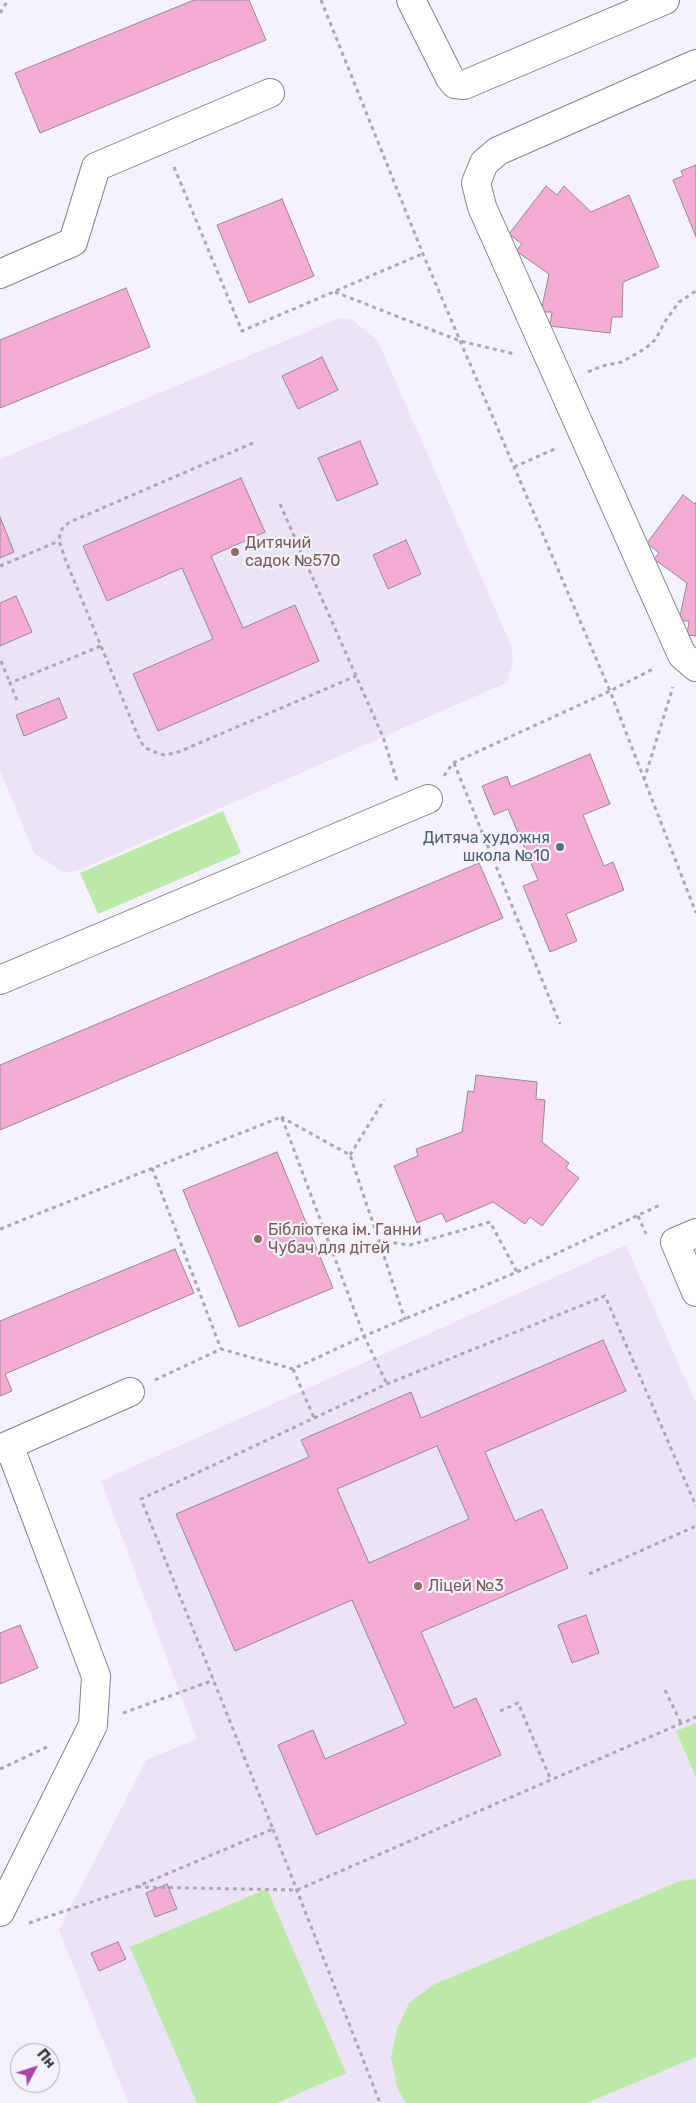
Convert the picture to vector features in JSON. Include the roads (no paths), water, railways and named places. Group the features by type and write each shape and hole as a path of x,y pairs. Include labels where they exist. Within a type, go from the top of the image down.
{"lane":[{"path":"411,0 450,78 455,84 464,85 665,0"},
{"path":"689,661 584,436 482,207 476,183 484,163 498,151 696,64"},
{"path":"0,274 73,242 96,167 270,93"},
{"path":"0,980 417,803"},
{"path":"696,1233 675,1242 696,1292"},
{"path":"0,1912 93,1724 96,1676 4,1447 130,1392"}],"place":[{"name":"Дитячий садок №570","path":"235,552"},
{"name":"Дитяча художня школа №10","path":"560,847"},
{"name":"Бібліотека ім. Ганни Чубач для дітей","path":"258,1239"},
{"name":"Ліцей №3","path":"418,1586"}]}
